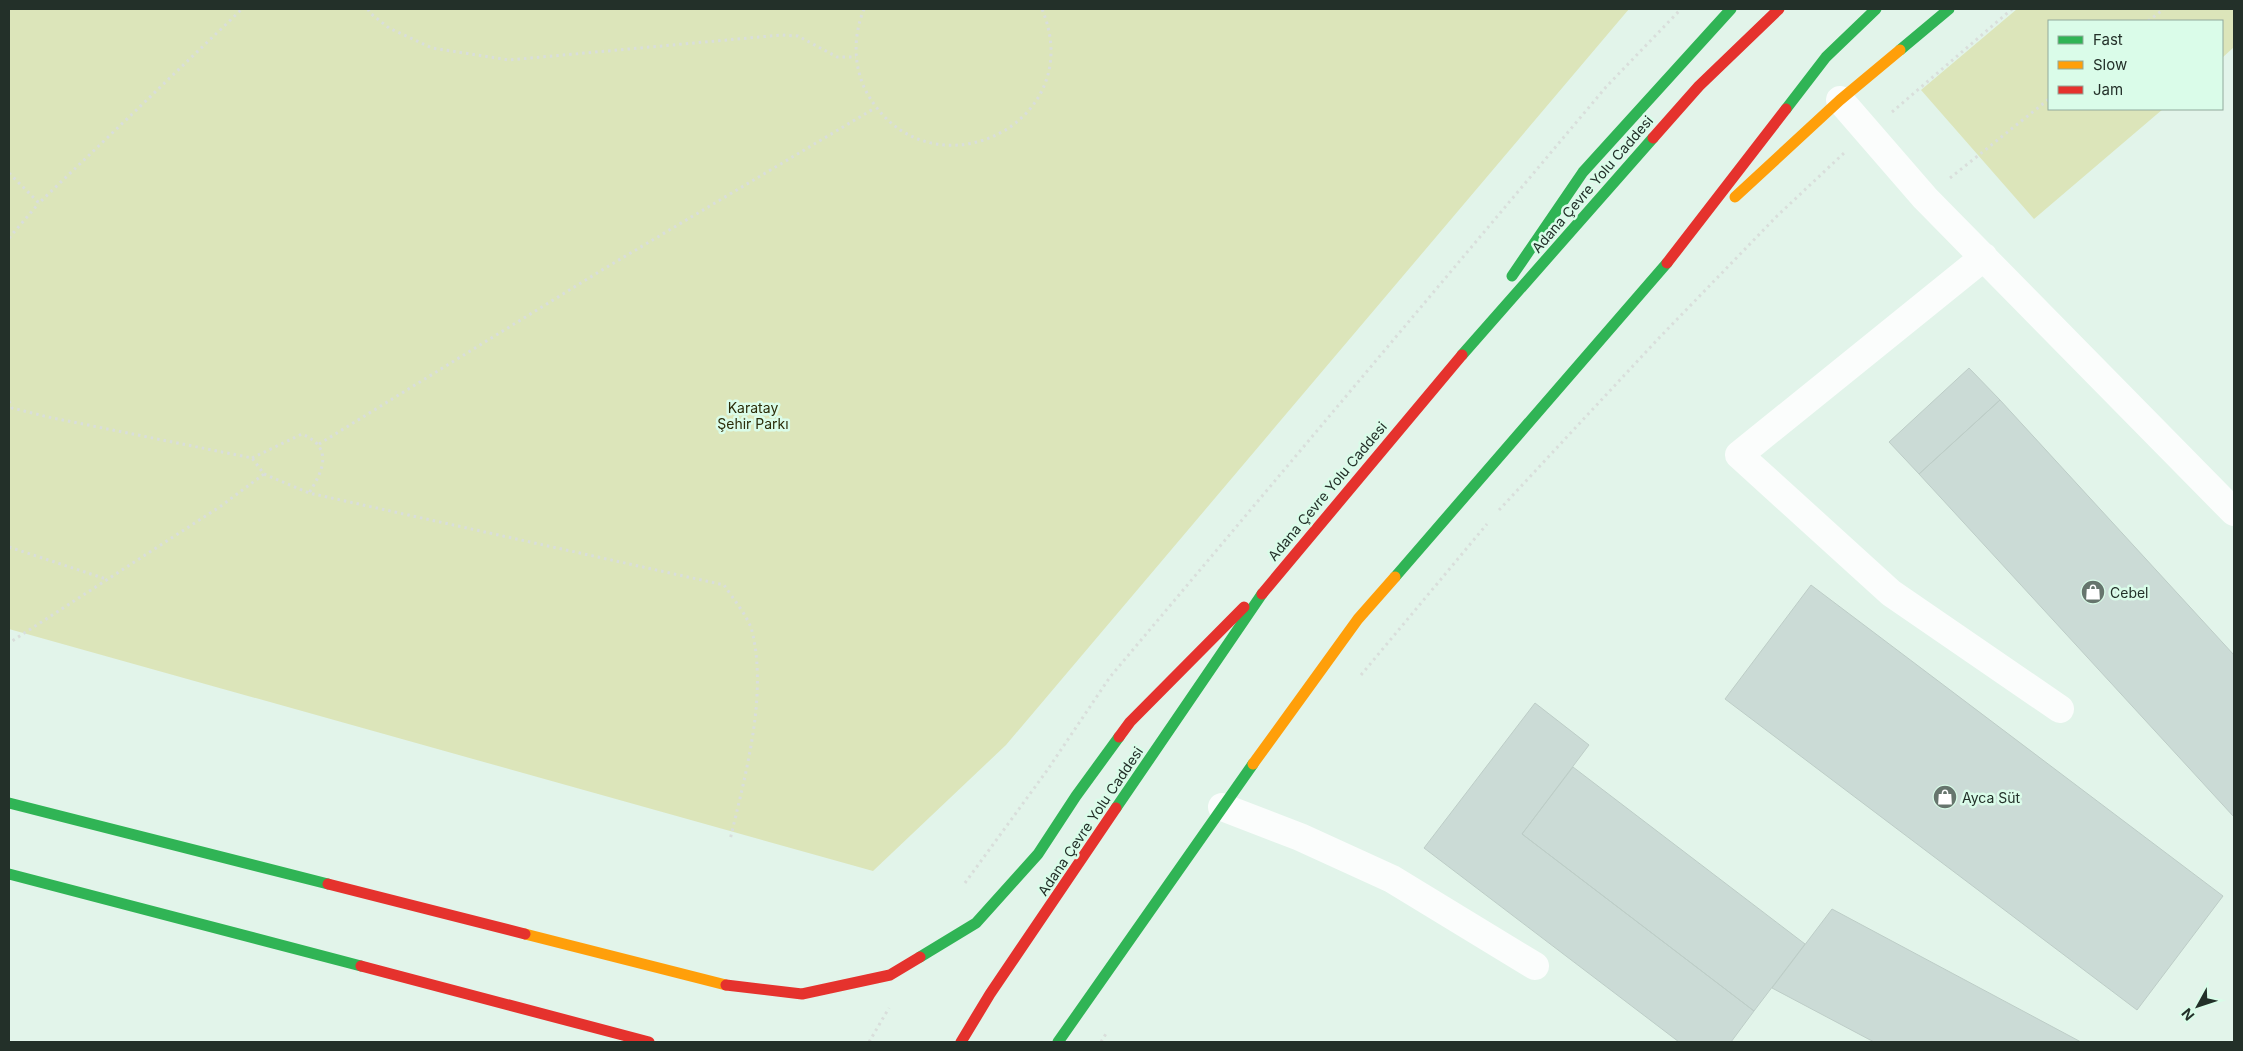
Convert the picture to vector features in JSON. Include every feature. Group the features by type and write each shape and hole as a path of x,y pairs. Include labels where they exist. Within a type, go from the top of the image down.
{"main road":[{"path":"1446,373 1583,172 1731,9"},
{"name":"Adana Çevre Yolu Caddesi","path":"961,1042 996,986 1269,584 1446,373 1699,86 1779,9"},
{"path":"1058,1042 1222,806 1358,619 1681,247 1826,57 1876,9"},
{"path":"1681,247 1840,100 1949,9"},
{"path":"9,804 732,986 802,994 890,975 976,923 1038,854 1076,796 1130,722 1269,584"},
{"path":"9,874 649,1042"}],"street":[{"path":"1840,100 1870,132 1925,198 2234,512"},
{"path":"1984,257 1739,455 1891,593 2060,709"},
{"path":"1222,806 1300,837 1392,879 1535,966"}],"path":[{"path":"9,238 39,203 242,9"},
{"path":"368,9 389,28 432,48 509,60 781,35 798,36 838,57 856,58"},
{"path":"864,9 858,24 856,58 862,84 876,108 900,130 930,143 963,145 995,137 1022,119 1042,92 1051,60 1050,27 1042,9"},
{"path":"963,886 1046,772 1110,677 1600,94 1681,9"},
{"path":"1496,514 1658,339 1777,216 1840,156 2012,9"},
{"path":"2149,20 2164,9"},
{"path":"1925,198 2048,101"},
{"path":"319,444 602,270 876,108"},
{"path":"9,173 39,203"},
{"path":"9,401 12,408 48,417 252,458 302,434 314,439 319,444 323,455 322,474 309,493"},
{"path":"252,458 264,474 309,493 724,585 752,629 758,679 750,757 730,840"},
{"path":"9,643 221,506 264,474"},
{"path":"1356,680 1489,521"},
{"path":"9,547 107,580"},
{"path":"870,1042 894,1000"},
{"path":"1101,1042 1111,1026"}],"green space":[{"name":"Karatay Şehir Parkı","path":"9,9 1629,9 1006,745 873,871 9,629"},
{"path":"2017,9 2234,9 2234,47 2223,57 2223,20 2048,20 2048,110 2162,110 2034,219 1921,90"}],"building":[{"path":"1969,368 2000,400 1919,474 1889,442"},
{"path":"2000,400 2234,655 2234,817 1919,474"},
{"path":"1811,585 2223,896 2137,1010 1725,699"},
{"path":"1535,703 1589,745 1522,834 1754,1011 1731,1042 1679,1042 1424,848"},
{"path":"1573,767 1805,944 1754,1011 1522,834"},
{"path":"1832,909 2081,1042 1874,1042 1772,988"}],"traffic: fast":[{"path":"1512,276 1583,172 1731,9"},
{"path":"1786,109 1826,57 1876,9"},
{"path":"1900,50 1949,9"},
{"path":"1462,355 1653,138"},
{"path":"1395,577 1667,263"},
{"path":"1116,808 1262,594"},
{"path":"920,957 976,923 1038,854 1076,796 1119,737"},
{"path":"1058,1042 1253,764"},
{"path":"9,803 328,884"},
{"path":"9,874 361,966"}],"traffic: slow":[{"path":"1735,197 1840,100 1900,50"},
{"path":"1253,764 1358,619 1395,577"},
{"path":"525,934 726,985"}],"traffic: jam":[{"path":"1653,138 1699,86 1779,9"},
{"path":"1667,263 1786,109"},
{"path":"1262,594 1462,355"},
{"path":"1119,737 1130,722 1244,607"},
{"path":"961,1042 990,994 1116,808"},
{"path":"328,884 525,934"},
{"path":"726,985 802,994 890,975 920,957"},
{"path":"361,966 649,1042"}],"place":[{"name":"Cebel","path":"2093,592"},
{"name":"Ayca Süt","path":"1945,797"}]}
